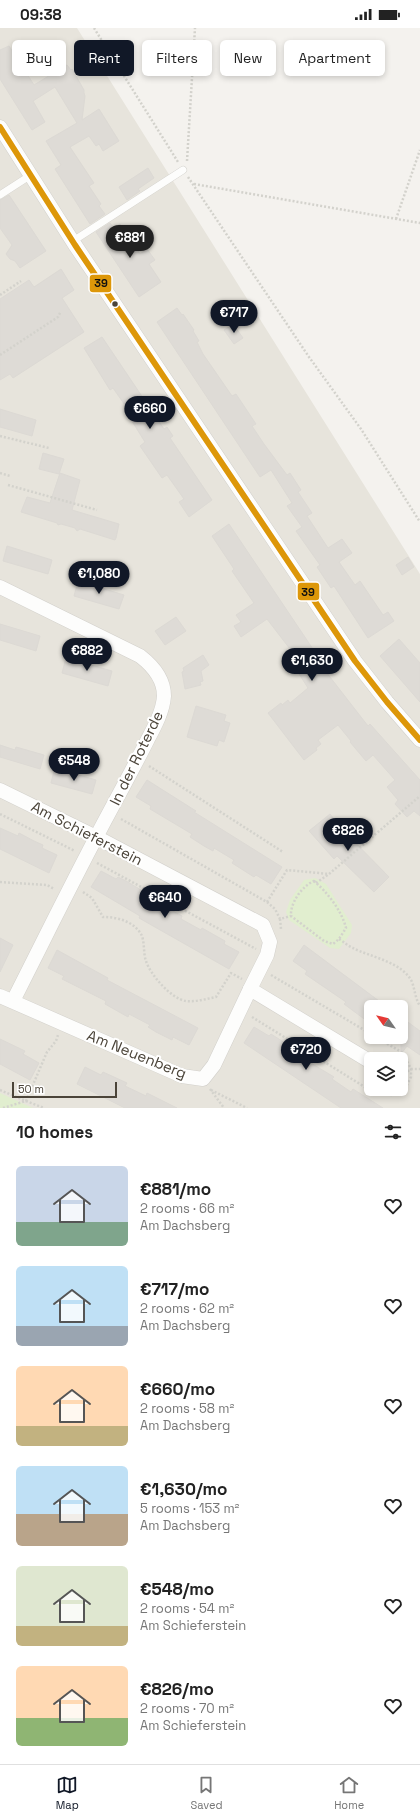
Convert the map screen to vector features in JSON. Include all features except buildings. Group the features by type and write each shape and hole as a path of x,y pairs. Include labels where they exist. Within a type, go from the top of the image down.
{"street":[{"path":"0,127 74,241 356,661 387,702 420,740"},
{"name":"In der Roterde","path":"0,587 140,656 151,666 164,687 164,698 158,719 138,759 69,891 6,999"},
{"name":"Am Schieferstein","path":"0,790 96,837 263,925 270,942 267,955 252,987"},
{"path":"252,987 364,1058"},
{"name":"Am Neuenberg","path":"6,999 182,1076 203,1079 214,1066 252,987"}],"lane":[{"path":"74,241 183,170"},
{"path":"0,195 31,175"}],"path":[{"path":"94,28 183,170 310,357 361,429 420,522"},
{"path":"183,170 188,160 195,28"},
{"path":"396,219 420,150"},
{"path":"193,184 420,223"},
{"path":"0,295 21,281"},
{"path":"0,355 58,316 60,310"},
{"path":"0,436 49,448"},
{"path":"0,473 10,476"},
{"path":"8,485 97,510"},
{"path":"138,759 283,852"},
{"path":"290,916 290,908 306,885 314,881 316,883 329,874 420,796"},
{"path":"110,812 267,902 275,909 280,920 290,916"},
{"path":"0,814 86,857 267,955"},
{"path":"267,902 287,870 329,874"},
{"path":"0,882 46,885 92,898 103,917 118,918 132,925 142,934 146,961 154,977 169,992 184,1001 216,997 231,973 252,987"},
{"path":"290,916 324,941 333,944 339,939 346,928 344,918 316,883"},
{"path":"339,939 353,948 382,959 400,970 412,981 415,998 420,1006"},
{"path":"269,974 364,1030"},
{"path":"3,1108 26,1101 47,1052 56,1041 62,1023"},
{"path":"408,1072 420,1069"},
{"path":"203,1079 210,1090 247,1108"},
{"path":"0,1090 44,1108"}],"shaded area":[{"path":"0,28 77,28 85,40 74,40 74,76 107,76 420,574 420,1108 0,1108"}],"green space":[{"path":"315,878 326,884 352,925 351,933 339,949 330,948 289,920 286,912 290,900 304,880"},
{"path":"0,1093 33,1108 0,1108"}],"transit line":[{"name":"39","path":"0,127 75,245 355,661 387,702 420,740"}]}
